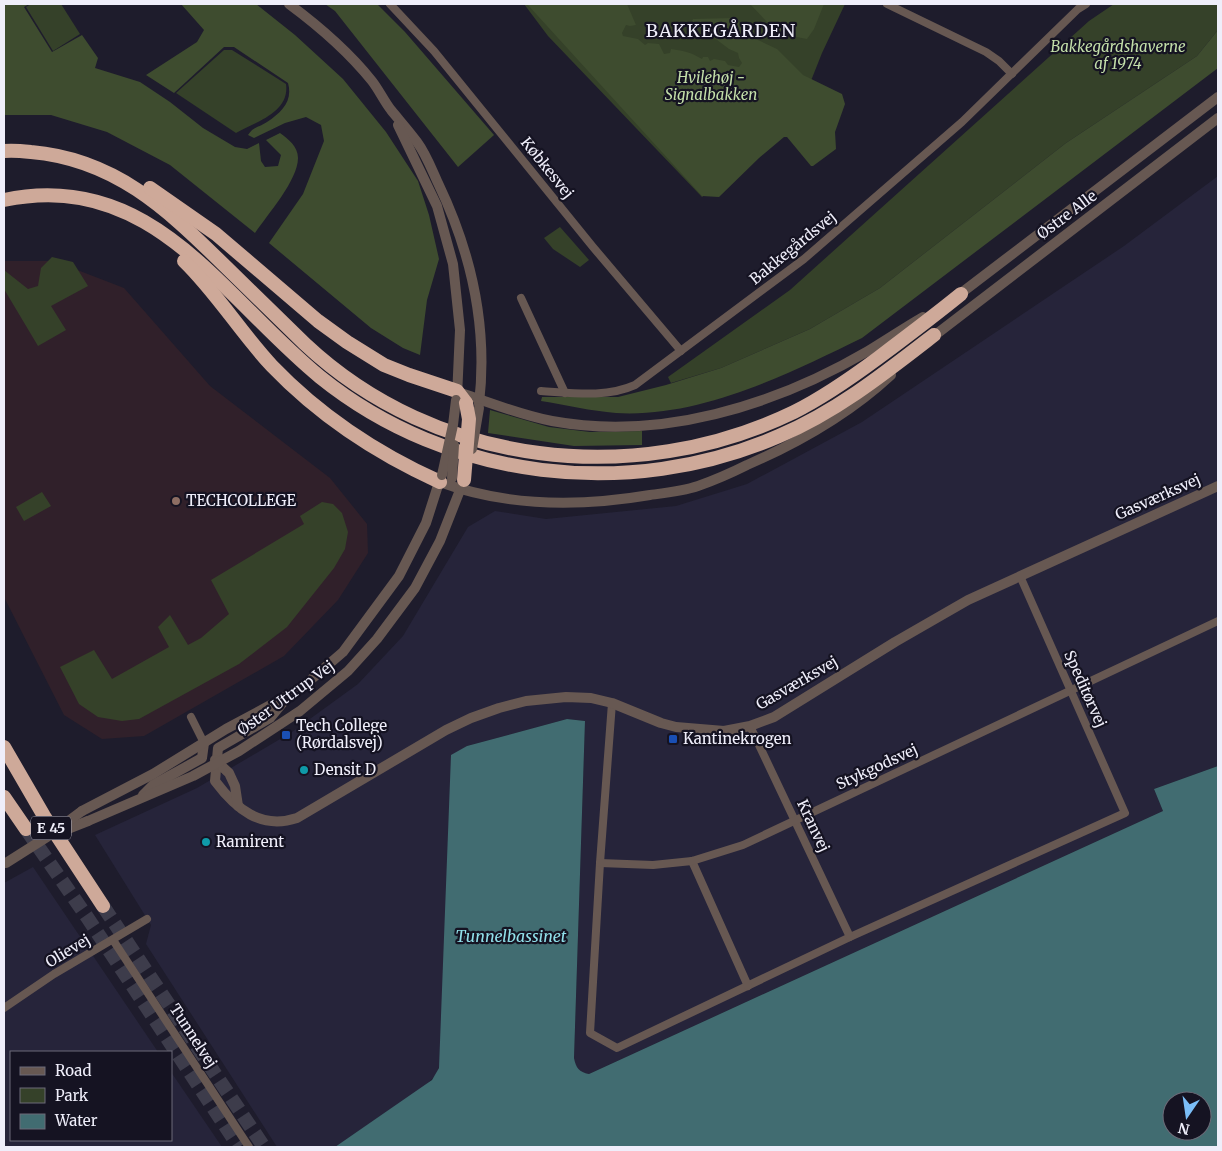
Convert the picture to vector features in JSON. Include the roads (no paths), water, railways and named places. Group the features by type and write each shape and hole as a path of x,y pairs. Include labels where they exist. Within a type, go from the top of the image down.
{"highway":[{"path":"4,151 71,155 97,162 150,187 216,234 318,321 347,342 384,364 466,401 469,419 463,484"},
{"path":"47,154 66,157 98,167 128,183 158,204 183,225 308,346 333,367 381,399 417,418 447,430 510,448 542,454 607,458 648,455 704,445 767,424 796,411 848,380 961,294"},
{"path":"53,195 109,213 139,228 167,246 205,283 271,365 313,405 358,437 441,478"},
{"path":"4,200 23,196 74,196 108,205 134,215 152,225 188,252 298,359 372,412 398,426 447,447 517,466 574,474 647,472 680,467 748,449 781,436 844,402 934,335"},
{"name":"E 45","path":"4,747 51,835 103,906"},
{"name":"E 45","path":"4,797 26,829"}],"street":[{"name":"Øster Uttrup Vej","path":"51,835 82,810 153,774 204,742 289,696 300,689 343,652 399,576 416,544 426,523 441,478 453,425 481,378 480,332 472,275 447,201 418,144 373,83 348,54 312,21 289,4"},
{"name":"Købkesvej","path":"390,4 434,51 593,248 681,351"},
{"path":"887,4 986,52 999,61 1012,74"},
{"path":"1071,4 1078,9"},
{"name":"Bakkegårdsvej","path":"541,391 606,393 624,390 635,385 804,259 962,122 1078,9 1086,4"},
{"name":"Østre Alle","path":"466,401 550,420 604,427 650,425 720,413 765,399 809,381 867,352 961,294 1218,97"},
{"name":"Øster Uttrup Vej","path":"390,108 437,206 453,264 466,401"},
{"name":"Østre Alle","path":"441,478 463,484 501,499 540,503 619,500 698,486 772,454 813,433 872,392 934,335 1218,118"},
{"path":"521,298 565,393"},
{"name":"Øster Uttrup Vej","path":"51,835 88,821 140,797 153,794 193,776 239,751 300,710 348,671 377,639 410,596 429,564 463,484"},
{"name":"Gasværksvej","path":"217,763 215,781 223,792 238,806 252,816 262,820 285,822 297,818 446,730 490,711 526,701 566,697 591,698 612,703 661,723 676,727 724,731 750,726 774,717 895,642 968,600 1218,486"},
{"name":"Speditørvej","path":"850,937 1125,812 1020,576"},
{"path":"1071,692 1218,621"},
{"name":"Stykgodsvej","path":"600,863 653,865 692,861 743,845 1071,692"},
{"path":"217,763 218,748 270,718 289,696"},
{"path":"612,703 590,1033 617,1048 850,937"},
{"path":"191,717 217,763 229,773 235,786 238,806"},
{"name":"Kranvej","path":"750,726 850,937"},
{"path":"140,797 153,785 202,758 204,742"},
{"path":"5,864 51,835"},
{"path":"692,861 748,986"},
{"name":"Olievej","path":"4,1008 54,974 148,919"},
{"name":"Tunnelvej","path":"113,940 249,1147"}],"water":[{"name":"Tunnelbassinet","path":"567,719 585,721 574,1058 578,1069 589,1074 1163,811 1154,789 1218,766 1218,1147 335,1147 432,1080 439,1068 451,755 467,746"}],"tunnel":[{"path":"26,829 87,917 239,1147"},
{"path":"103,906 264,1147"}],"place":[{"name":"TECHCOLLEGE","path":"176,501"},
{"name":"Tech College (Rørdalsvej)","path":"286,735"},
{"name":"Kantinekrogen","path":"673,739"},
{"name":"Densit D","path":"304,770"},
{"name":"Ramirent","path":"206,842"}],"district":[{"name":"BAKKEGÅRDEN","path":"721,31"}],"park label":[{"name":"Bakkegårdshaverne af 1974","path":"1118,56"},
{"name":"Hvilehøj - Signalbakken","path":"711,86"}]}
